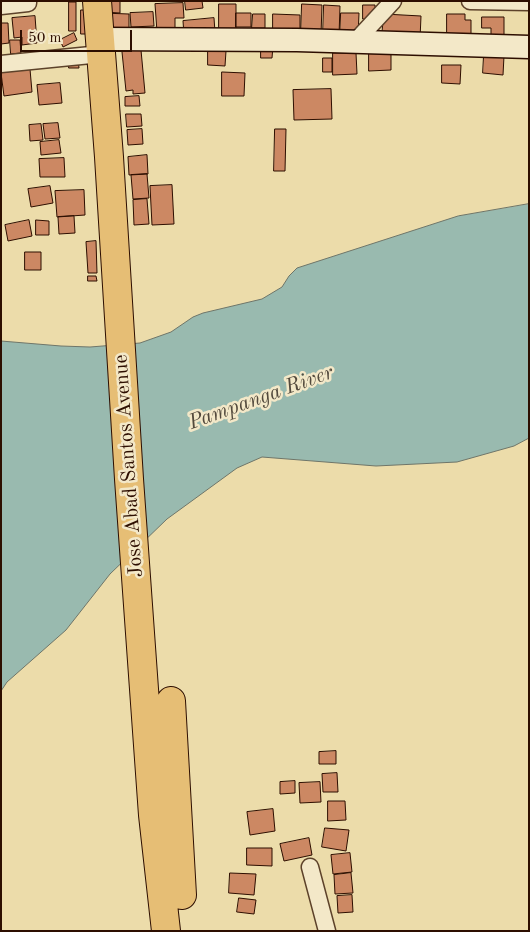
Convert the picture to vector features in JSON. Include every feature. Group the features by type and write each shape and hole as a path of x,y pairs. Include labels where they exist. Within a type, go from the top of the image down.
{"highway":[{"name":"Jose Abad Santos Avenue","path":"97,1 153,815 166,931"},
{"path":"171,700 182,895"}],"street":[{"path":"355,42 393,1"},
{"path":"470,1 529,2"},
{"path":"1,6 28,3"},
{"path":"1,64 101,47 238,39 529,47"},
{"path":"310,867 327,931"}],"water":[{"name":"Pampanga River","path":"529,204 529,438 514,446 457,462 376,466 262,457 237,468 167,519 110,574 66,630 7,682 1,691 1,341 90,347 140,343 171,332 193,317 203,313 262,299 282,287 297,268 458,216"}],"building":[{"path":"104,1 120,1 120,13 104,12"},
{"path":"185,1 202,1 203,8 186,10"},
{"path":"69,2 76,2 76,31 69,31"},
{"path":"183,3 184,18 175,18 175,31 157,32 155,4"},
{"path":"219,4 236,4 236,35 219,35"},
{"path":"302,4 322,5 321,35 301,34"},
{"path":"324,5 340,6 339,36 323,35"},
{"path":"363,5 375,5 375,19 363,19"},
{"path":"81,10 86,10 86,34 81,34"},
{"path":"153,12 154,26 131,27 130,13"},
{"path":"102,13 129,14 129,37 102,37"},
{"path":"236,13 251,13 251,27 236,27"},
{"path":"341,13 359,13 358,37 340,37"},
{"path":"253,14 265,14 265,28 252,28"},
{"path":"273,14 300,15 300,34 273,33"},
{"path":"384,14 421,16 420,39 382,37"},
{"path":"447,14 465,14 465,20 471,20 471,39 447,39"},
{"path":"35,16 37,43 22,45 22,37 14,38 12,18"},
{"path":"482,17 504,17 504,39 491,39 491,28 482,28"},
{"path":"214,18 215,32 184,35 183,21"},
{"path":"1,23 8,23 9,43 1,44"},
{"path":"74,33 77,40 63,47 60,40"},
{"path":"10,40 20,40 21,53 11,54"},
{"path":"261,46 273,46 272,58 261,58"},
{"path":"141,50 145,93 133,94 133,90 126,91 122,52"},
{"path":"208,50 226,51 225,66 208,65"},
{"path":"369,50 391,50 391,70 369,71"},
{"path":"333,53 356,53 357,74 333,75"},
{"path":"484,55 504,56 503,75 483,73"},
{"path":"323,58 332,58 332,72 323,72"},
{"path":"69,60 78,60 79,68 69,68"},
{"path":"442,65 461,65 460,84 442,83"},
{"path":"30,69 32,92 4,96 1,73"},
{"path":"222,72 245,73 244,96 222,96"},
{"path":"60,83 62,103 39,105 37,85"},
{"path":"331,89 332,119 294,120 293,90"},
{"path":"139,96 140,106 125,106 125,97"},
{"path":"126,114 141,114 142,126 127,127"},
{"path":"58,123 60,138 45,139 43,124"},
{"path":"41,124 43,140 30,141 29,125"},
{"path":"142,129 143,144 128,145 127,130"},
{"path":"275,129 286,129 285,171 274,171"},
{"path":"59,140 61,153 41,155 40,142"},
{"path":"147,155 148,174 129,175 128,157"},
{"path":"64,158 65,177 40,177 39,159"},
{"path":"147,174 149,198 133,199 131,175"},
{"path":"172,185 174,224 152,225 150,186"},
{"path":"50,186 53,203 31,207 28,189"},
{"path":"84,190 85,215 57,217 55,191"},
{"path":"147,199 149,224 134,225 133,200"},
{"path":"74,216 75,233 59,234 58,217"},
{"path":"29,220 32,236 8,241 5,225"},
{"path":"36,220 49,221 49,235 36,235"},
{"path":"96,241 97,273 88,273 86,242"},
{"path":"25,252 41,252 41,270 25,270"},
{"path":"88,276 96,276 97,281 88,281"},
{"path":"336,751 336,764 319,764 319,752"},
{"path":"337,773 338,792 323,792 322,774"},
{"path":"295,781 295,793 280,794 280,782"},
{"path":"320,782 321,802 300,803 299,783"},
{"path":"328,801 345,801 346,820 328,821"},
{"path":"273,809 275,831 250,835 247,812"},
{"path":"325,828 349,830 346,851 322,847"},
{"path":"309,838 312,855 284,861 280,844"},
{"path":"247,848 272,848 272,866 247,865"},
{"path":"350,853 352,872 333,874 331,855"},
{"path":"230,873 256,874 254,895 229,893"},
{"path":"351,873 353,893 335,894 334,875"},
{"path":"352,895 353,912 338,913 337,896"},
{"path":"239,898 256,900 254,914 237,912"}]}
